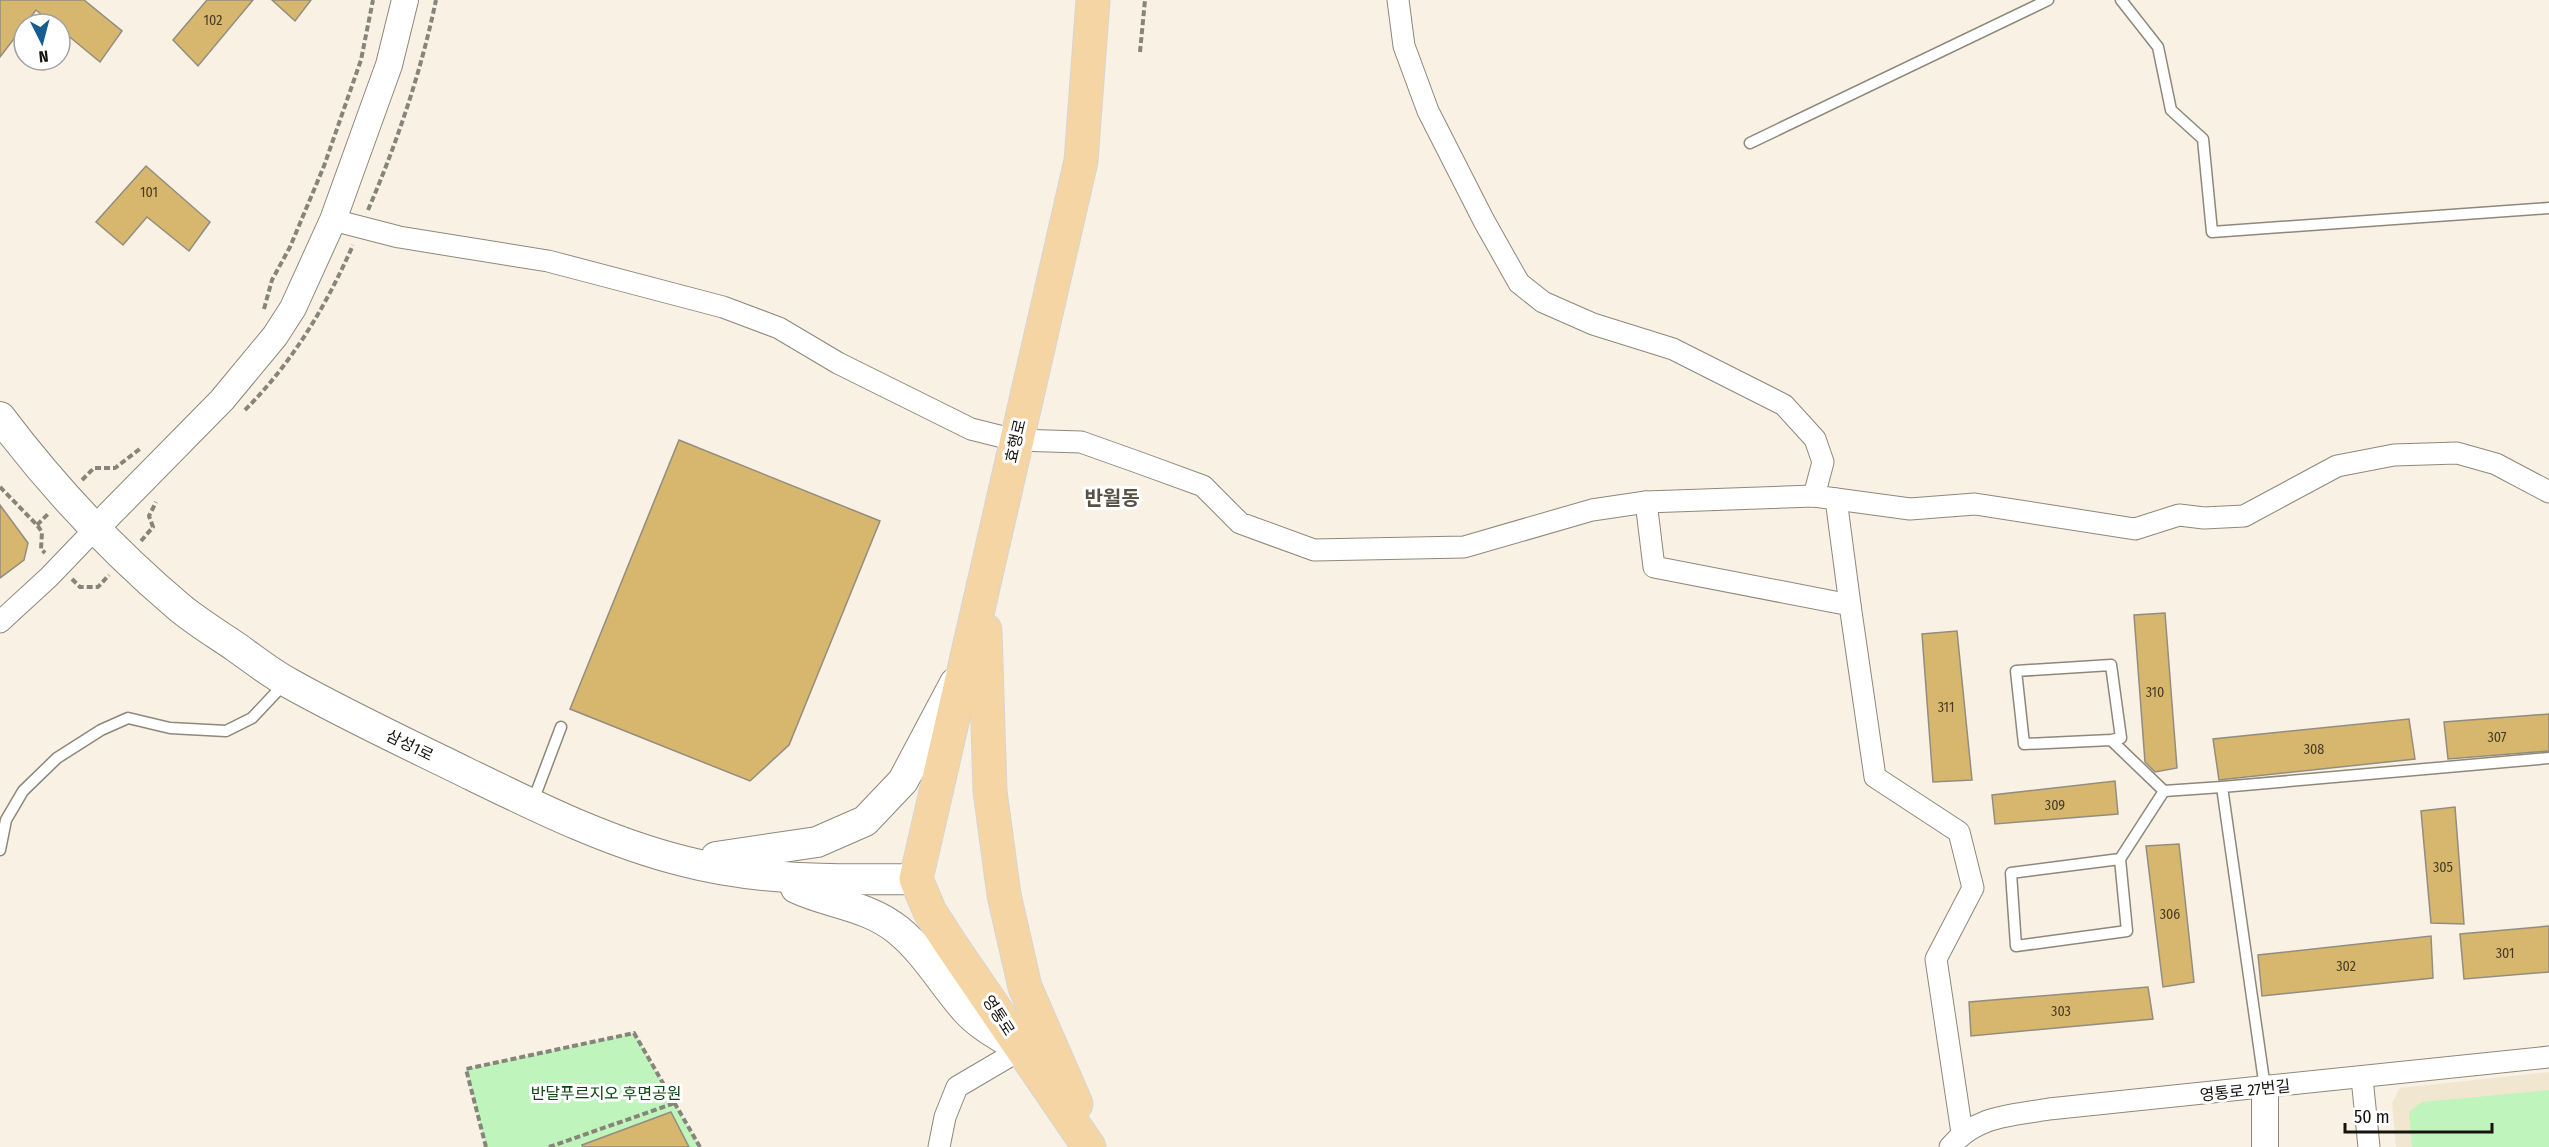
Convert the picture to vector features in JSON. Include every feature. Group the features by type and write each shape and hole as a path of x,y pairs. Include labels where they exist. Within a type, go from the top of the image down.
{"main road":[{"name":"효행로","path":"916,879 983,579 1081,161 1093,0"},
{"name":"삼성1로","path":"0,417 28,454 96,528 181,609 286,682 532,804 614,839 683,861 768,876 843,880 916,879"},
{"path":"983,579 990,791 1004,895 1025,987 1095,1147"},
{"path":"683,861 817,842 865,821 903,781 965,664"},
{"path":"768,876 814,897 846,904 873,914 898,930 935,970 968,1013 1020,1050"},
{"name":"영통로","path":"916,879 930,912 1020,1050 1089,1147"}],"street":[{"path":"0,622 49,577 222,400 275,336 293,308 333,220 389,65 405,0"},
{"path":"1398,0 1404,46 1428,111 1484,221 1519,283 1543,302 1593,324 1674,349 1711,370 1784,405 1815,439 1823,462 1814,496"},
{"path":"333,220 399,237 548,261 723,307 779,328 848,368 970,429 1015,440 1081,442 1203,486 1240,523 1314,550 1464,547 1592,510 1646,502 1814,496 1910,509 1975,504 2135,529 2179,515 2204,518 2244,516 2337,465 2394,455 2457,453 2496,464 2549,492"},
{"path":"1836,499 1875,777 1959,832 1973,888 1936,959 1956,1140"},
{"path":"1646,502 1654,567 1850,605"},
{"path":"939,1147 945,1117 957,1087 1020,1050"},
{"name":"영통로 27번길","path":"1956,1140 1984,1121 2049,1109 2549,1057"},
{"path":"2362,1078 2369,1147"},
{"path":"2265,1088 2265,1147"}],"lane":[{"path":"1750,143 2048,0"},
{"path":"2121,0 2158,47 2171,110 2203,139 2212,232 2549,208"},
{"path":"2111,740 2121,738 2111,665 2016,671 2024,744 2111,740 2164,791 2549,758"},
{"path":"0,850 6,820 23,791 57,758 101,730 128,718 170,728 226,731 252,718 286,682"},
{"path":"532,804 561,727"},
{"path":"2222,787 2265,1088"},
{"path":"2120,859 2011,873 2016,946 2127,931 2120,859 2164,791"}],"path":[{"path":"262,319 272,280 290,247 324,166 361,60 373,0"},
{"path":"1140,52 1145,0"},
{"path":"94,468 115,468 149,441"},
{"path":"0,486 42,532 41,549"},
{"path":"80,587 98,587"},
{"path":"486,1147 466,1069 634,1033 700,1147"},
{"path":"549,1147 675,1103"}],"shaded area":[{"path":"2549,1072 2549,1147 2396,1147 2392,1103 2400,1088"}],"green space":[{"name":"반달푸르지오 후면공원","path":"634,1033 700,1147 486,1147 466,1069"},
{"path":"2549,1090 2549,1147 2412,1147 2409,1112 2422,1102"}],"building":[{"path":"0,0 84,0 122,31 100,62 72,39 72,12 38,12 36,10 34,12 12,12 12,41 0,57"},
{"path":"207,0 253,0 198,66 173,40"},
{"path":"272,0 311,0 295,21"},
{"path":"146,166 210,222 189,251 147,217 123,245 96,222"},
{"path":"679,440 880,521 789,745 750,781 570,709"},
{"path":"0,505 28,543 24,560 0,578"},
{"path":"2165,613 2177,768 2155,772 2145,762 2134,615"},
{"path":"1957,631 1972,780 1933,782 1922,634"},
{"path":"2549,714 2549,751 2448,759 2444,722"},
{"path":"2409,719 2415,759 2219,780 2213,739"},
{"path":"2115,781 2118,814 1995,824 1992,795"},
{"path":"2455,807 2464,924 2431,923 2421,811"},
{"path":"2179,844 2194,982 2163,987 2146,846"},
{"path":"2549,926 2549,972 2464,979 2460,934"},
{"path":"2431,936 2433,978 2262,996 2258,955"},
{"path":"2148,987 2153,1019 1971,1036 1969,1002"},
{"path":"671,1112 689,1147 583,1147 582,1145"}],"district":[{"name":"반월동","path":"1112,498"}]}
